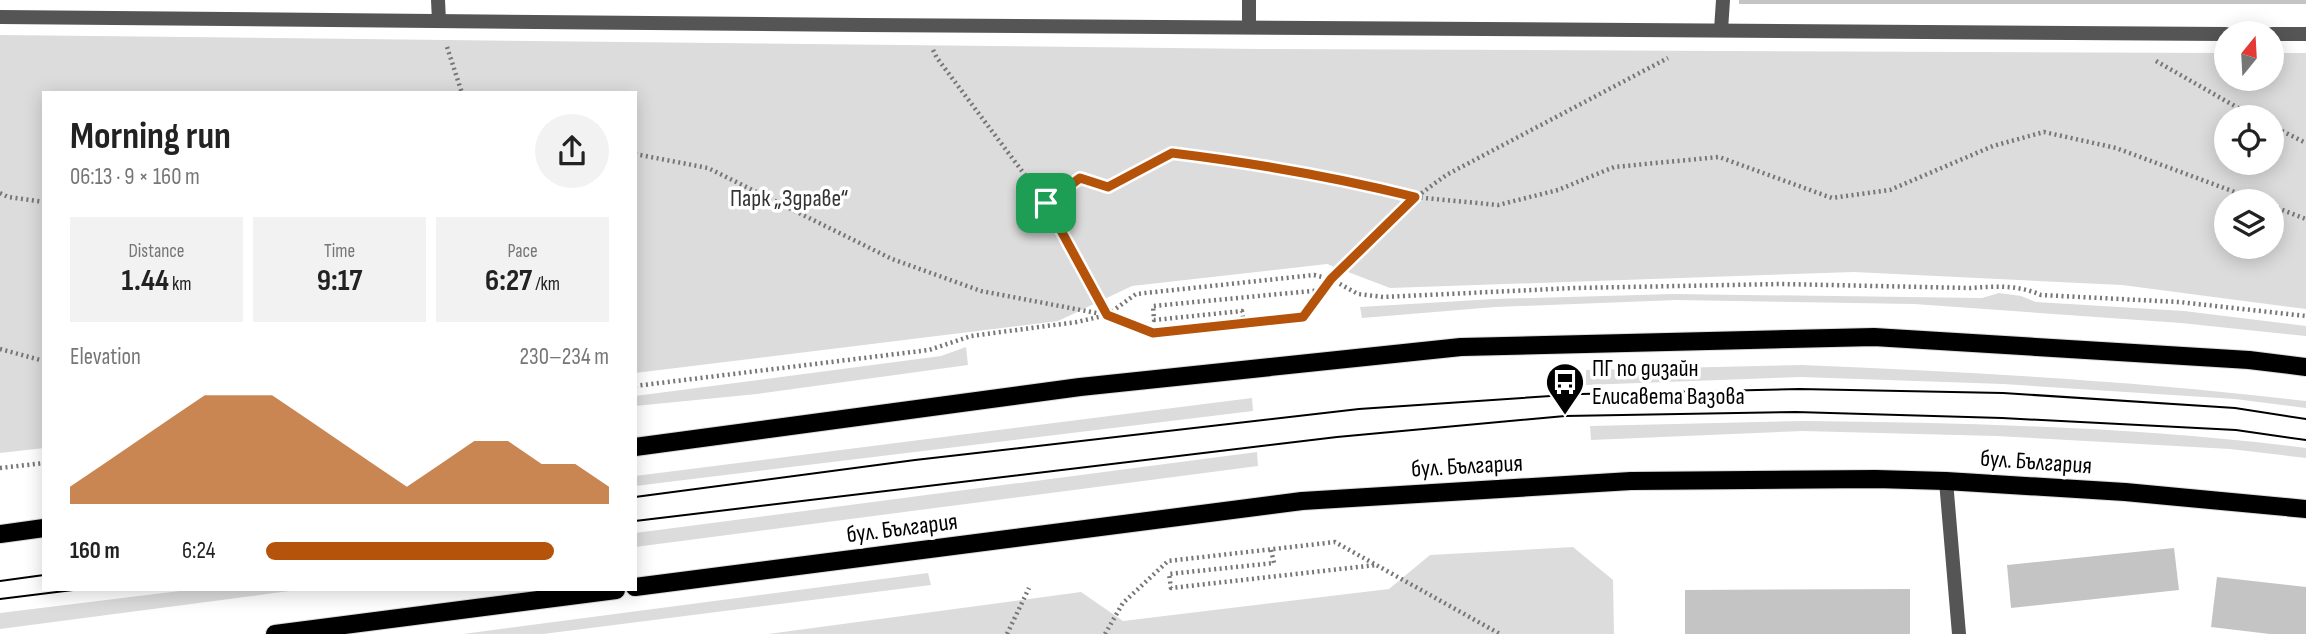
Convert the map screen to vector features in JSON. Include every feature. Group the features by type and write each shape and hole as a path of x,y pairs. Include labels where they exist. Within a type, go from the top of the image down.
{"main road":[{"path":"637,447 1080,387 1461,347 1874,337 2249,360 2306,367"},
{"name":"бул. България","path":"637,587 1302,501 1631,481 1946,481 2125,492 2306,509"},
{"path":"0,534 42,528"},
{"path":"275,634 608,591"}],"street":[{"path":"438,0 439,21"},
{"path":"1249,0 1250,27"},
{"path":"1721,30 1723,0"},
{"path":"0,17 2214,34"},
{"path":"2284,34 2306,34"},
{"path":"1946,481 1959,634"}],"path":[{"path":"439,21 461,91"},
{"path":"922,25 937,58 1046,203 1107,315"},
{"path":"637,154 708,168 892,259 981,291 1107,315 1153,333 1303,317 1331,279 1415,197 1448,174 1674,55"},
{"path":"2152,59 2234,105"},
{"path":"1046,203 1080,178 1108,187 1172,153 1247,163 1415,197 1498,205 1558,190 1614,167 1719,157 1832,198 1890,190 1993,146 2044,132 2116,148 2227,189"},
{"path":"2284,132 2306,143"},
{"path":"0,193 8,197 42,202"},
{"path":"2284,211 2306,219"},
{"path":"637,386 929,350 971,336 1077,322 1107,315 1136,294 1314,275 1331,279 1358,294 1383,297 1574,288 1781,284 1971,288 1992,286 2028,289 2041,295 2179,302 2306,316"},
{"path":"1244,323 1242,311 1154,320 1153,306 1323,290"},
{"path":"0,349 42,360"},
{"path":"0,468 42,463"},
{"path":"1105,634 1123,603 1168,561 1335,542 1500,634"},
{"path":"1272,550 1273,562 1169,574 1171,588 1376,565"},
{"path":"1007,634 1029,589"}],"green space":[{"name":"Парк „Здраве“","path":"0,35 1259,49 2214,53 2214,91 2284,91 2284,53 2306,53 2306,309 2122,285 1854,272 1390,288 1327,264 1132,286 1058,321 637,373 637,91 42,91 42,448 0,453"},
{"path":"1999,293 2021,296 2036,302 2184,311 2306,326 2306,336 2181,323 1914,304 1676,300 1495,307 1362,318 1360,307 1494,299 1674,294 1982,298"},
{"path":"966,347 968,365 757,394 637,406 637,396 941,356"},
{"path":"1802,365 1991,374 2180,388 2306,401 2306,408 2235,399 2003,384 1801,377 1586,385 1586,370"},
{"path":"1252,398 1253,411 637,486 637,476"},
{"path":"1804,421 1993,425 2181,435 2306,448 2306,458 2230,449 1996,436 1802,431 1591,440 1590,426"},
{"path":"1257,452 1258,466 637,547 637,533"},
{"path":"1573,547 1613,580 1614,634 768,634 1081,592 1123,621 1389,589 1430,555"},
{"path":"928,573 931,585 543,634 463,634"},
{"path":"180,591 289,591 0,629 0,613"}],"building":[{"path":"1739,0 2306,0 2306,4 1739,4"},
{"path":"2174,548 2179,590 2011,608 2007,565"},
{"path":"2217,577 2306,587 2306,634 2270,634 2211,627"},
{"path":"1910,589 1910,634 1685,634 1685,590"}],"tram line":[{"path":"637,497 915,460 1359,409 1581,394 1799,389 2003,393 2235,408 2306,419"},
{"path":"637,521 1337,437 1565,416 1796,412 2002,418 2236,430 2306,440"},
{"path":"0,581 42,575"},
{"path":"0,599 65,591"}],"place":[{"name":"ПГ по дизайн Елисавета Вазова","path":"1565,416"}],"route":[{"path":"1172,153 1247,163 1415,197 1331,279 1303,317 1153,333 1107,315 1046,203 1080,178 1108,187 1172,153"}]}
